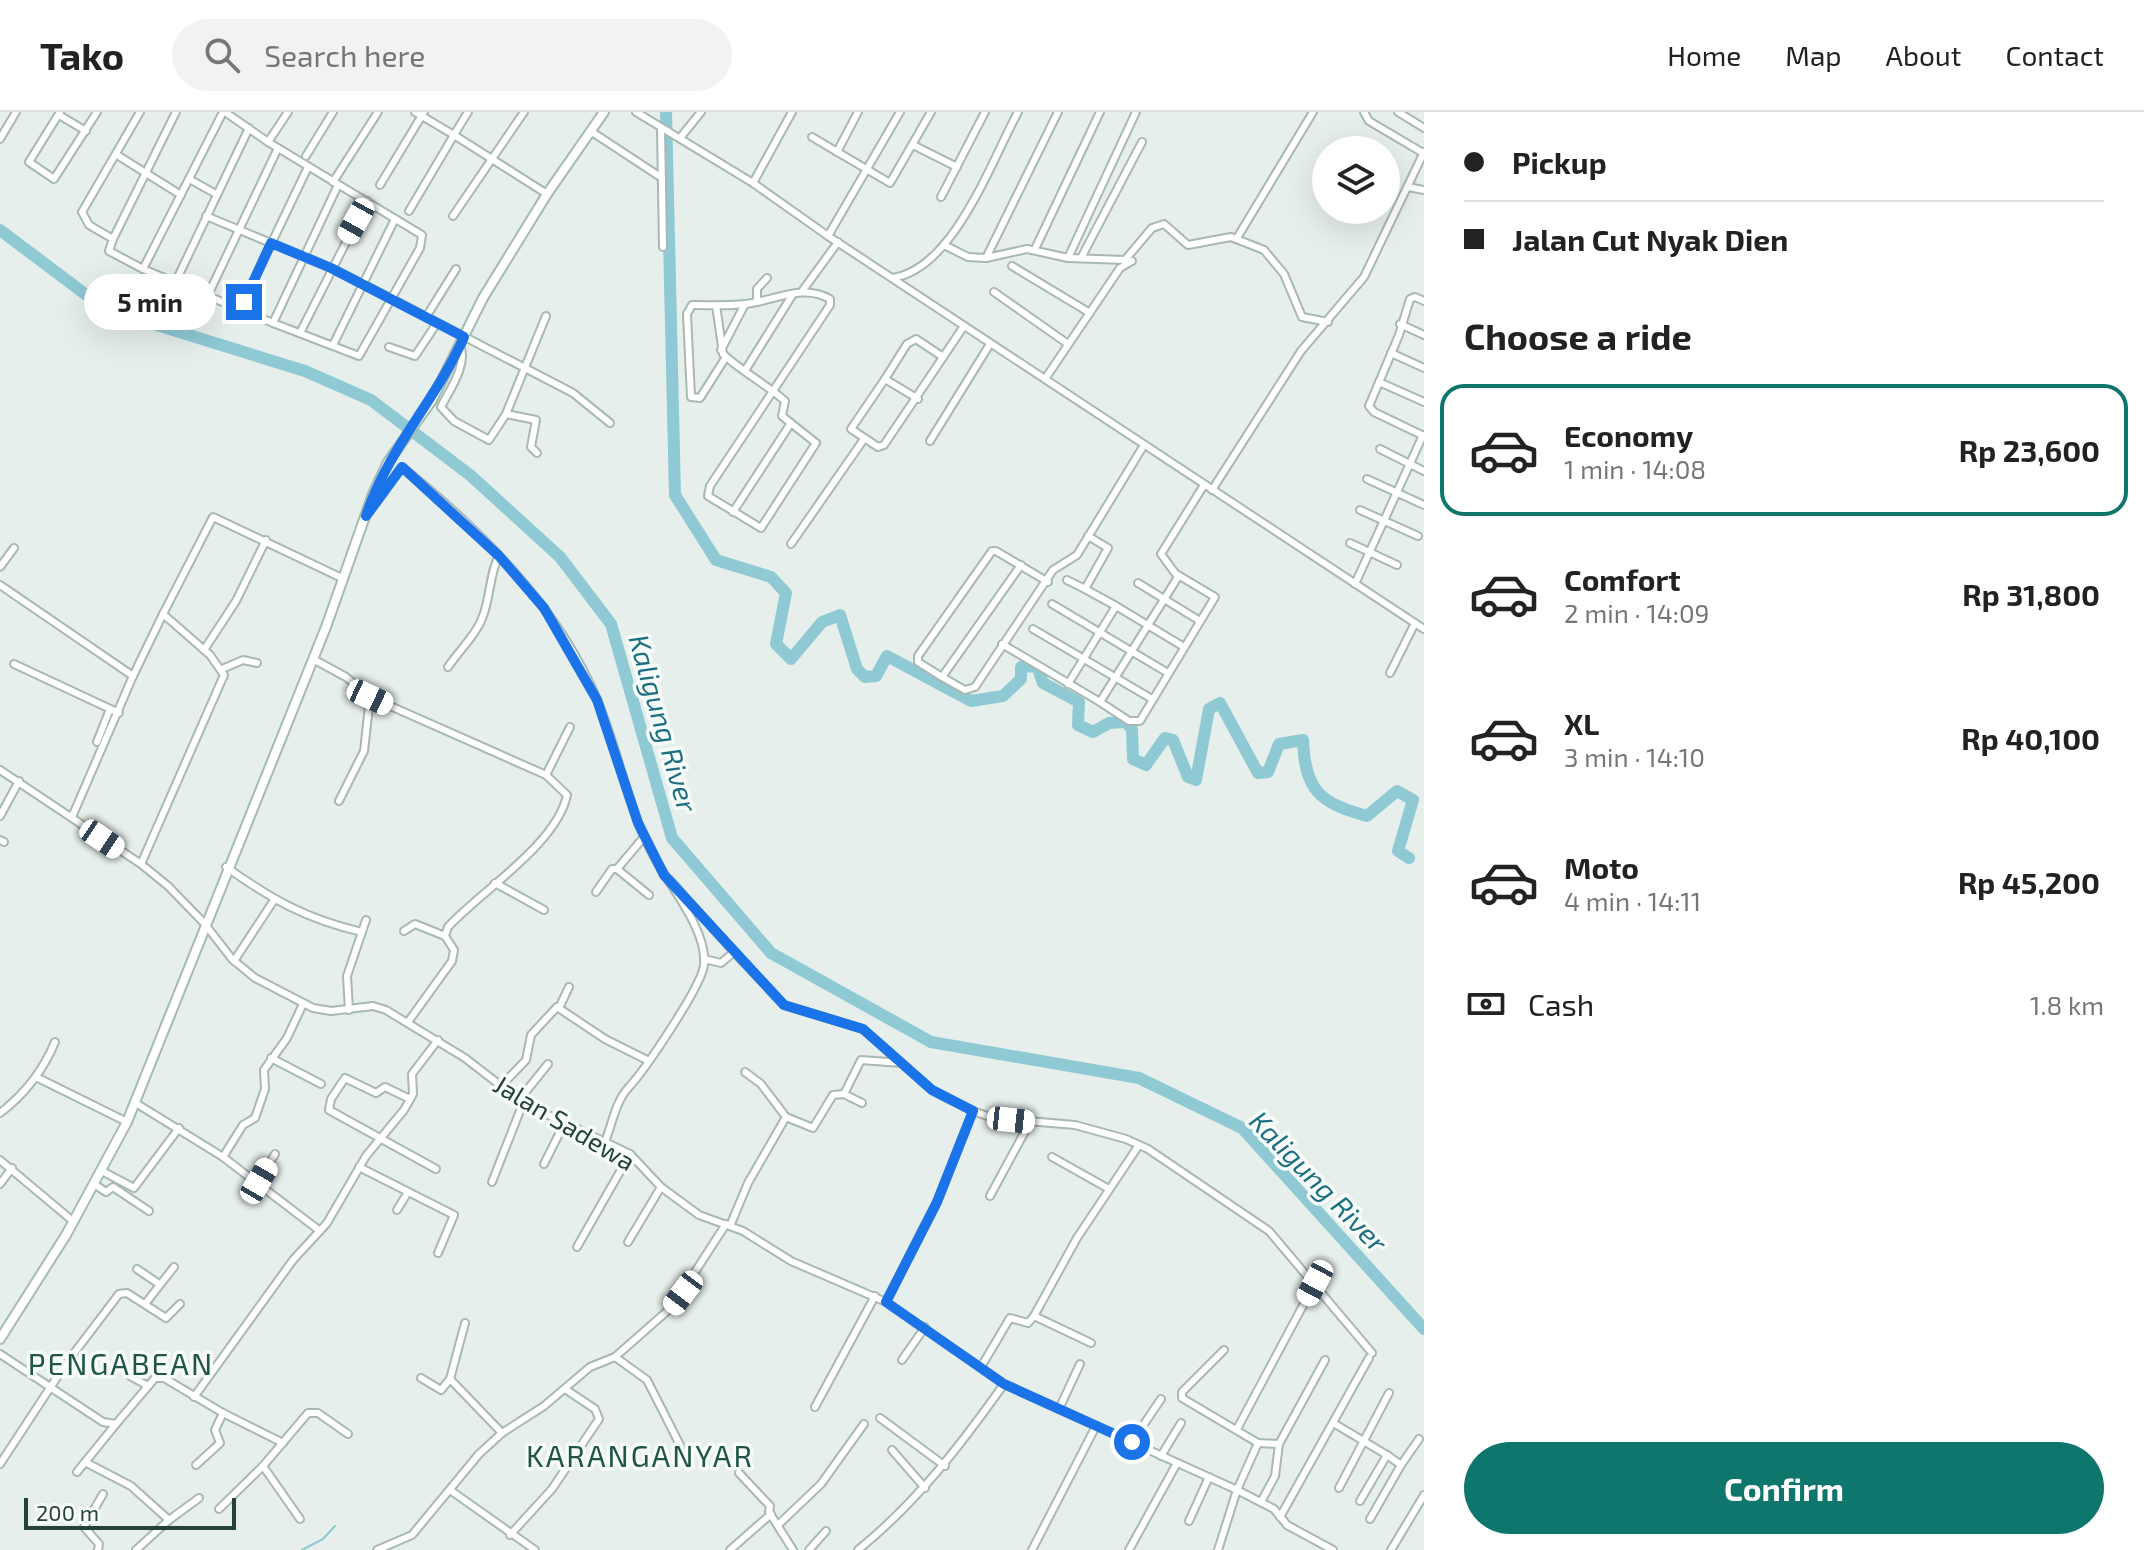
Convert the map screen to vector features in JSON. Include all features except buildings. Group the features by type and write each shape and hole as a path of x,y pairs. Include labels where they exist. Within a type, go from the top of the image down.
{"main road":[{"path":"2,1332 74,1222 127,1122 206,926 226,867 313,659 366,516 393,455 428,405 483,298 547,194 604,112"}],"street":[{"path":"0,139 16,112"},
{"path":"86,131 60,113 29,162 52,179 86,131 97,112"},
{"path":"113,239 89,225 82,212 140,112"},
{"path":"143,269 224,112 241,118 268,142 423,238 362,354 355,355 143,269 109,251 176,112"},
{"path":"268,142 288,112"},
{"path":"306,156 333,112"},
{"path":"273,323 336,183 378,112"},
{"path":"409,211 468,112"},
{"path":"453,216 524,112"},
{"path":"636,112 753,183 990,344 1424,629"},
{"path":"678,137 701,112"},
{"path":"753,183 792,112"},
{"path":"837,152 858,112"},
{"path":"828,236 900,112"},
{"path":"812,137 891,183 931,112"},
{"path":"941,197 985,112"},
{"path":"892,278 916,272 944,245 963,216 1018,112"},
{"path":"986,258 1058,112"},
{"path":"1035,249 1100,112"},
{"path":"1068,258 1136,112"},
{"path":"1237,238 1313,112"},
{"path":"1212,490 1301,351 1364,277 1424,152 1369,121 1364,112"},
{"path":"1398,112 1424,128"},
{"path":"380,185 420,113 547,194"},
{"path":"176,281 249,128"},
{"path":"662,129 663,247"},
{"path":"592,132 662,178"},
{"path":"1081,258 1142,142"},
{"path":"913,145 957,167"},
{"path":"208,295 278,148"},
{"path":"117,155 181,195"},
{"path":"240,309 308,167"},
{"path":"189,179 216,194"},
{"path":"1408,187 1424,190"},
{"path":"300,333 367,201"},
{"path":"206,216 362,283 437,323 462,341 526,368 573,393 610,423"},
{"path":"333,345 395,219"},
{"path":"944,245 968,257 986,258 1019,249 1035,249 1068,258 1125,260 1152,228 1164,224 1192,246 1221,237 1237,238 1264,250 1275,261 1302,317 1328,322"},
{"path":"803,290 838,242"},
{"path":"1045,379 1120,268 1132,261"},
{"path":"1012,266 1090,313"},
{"path":"426,317 456,269"},
{"path":"757,302 758,288 767,278"},
{"path":"716,305 721,350 726,357 746,369 773,391 786,403 781,415 816,443 763,526 756,527 708,496 708,490 773,391 830,305 828,297 803,290 745,304 692,305 687,311 691,397 700,398 726,357"},
{"path":"994,292 1068,344"},
{"path":"746,369 793,293"},
{"path":"1355,584 1424,435 1370,408 1411,297 1424,301"},
{"path":"721,350 745,304"},
{"path":"462,341 463,360 441,407 454,421 489,440 506,414 546,316"},
{"path":"389,347 415,356 437,323"},
{"path":"1400,324 1424,335"},
{"path":"943,357 912,339 852,426 854,433 876,446 884,445 918,399 964,326"},
{"path":"930,441 990,344"},
{"path":"1391,353 1424,368"},
{"path":"885,379 918,399"},
{"path":"1379,382 1424,402"},
{"path":"506,414 536,420 531,447 537,453"},
{"path":"733,512 791,423"},
{"path":"791,544 864,439"},
{"path":"1048,582 996,551 988,554 917,658 942,677 971,690 1048,582 1057,567 1074,559 1144,445"},
{"path":"1380,449 1424,471"},
{"path":"366,516 402,467 499,556 544,608 597,700 644,837 699,936 704,959 702,977 688,1004 621,1101 607,1139"},
{"path":"1367,479 1424,505"},
{"path":"1002,644 1135,723 1140,721 1215,595 1178,575 1164,563 1161,554 1204,485"},
{"path":"1360,510 1418,536"},
{"path":"72,817 133,676 211,518 223,519 344,579"},
{"path":"1085,589 1108,548 1088,536"},
{"path":"204,650 236,601 266,540"},
{"path":"1350,543 1397,565"},
{"path":"0,567 14,548"},
{"path":"448,667 481,621 494,582 492,567 499,556"},
{"path":"942,677 1021,565"},
{"path":"1100,702 1178,575"},
{"path":"1067,580 1184,647"},
{"path":"1138,583 1200,621"},
{"path":"0,585 133,676"},
{"path":"1052,604 1168,673"},
{"path":"1068,684 1116,606"},
{"path":"141,864 224,675 204,650 163,614"},
{"path":"1390,673 1415,623"},
{"path":"1033,629 1152,699"},
{"path":"313,659 346,677 370,697 546,775 566,790 564,805 532,850 464,910 445,936"},
{"path":"222,669 243,660 257,663"},
{"path":"14,664 119,713"},
{"path":"339,801 364,751 370,697"},
{"path":"97,742 110,709"},
{"path":"546,775 570,727"},
{"path":"87,737 105,746"},
{"name":"Jalan Sadewa","path":"0,770 141,864 206,926 234,961 255,978 320,1010 348,1004 379,1007 411,1018 522,1099 564,1124 607,1139 630,1154 661,1187 699,1215 730,1222 791,1261 875,1296 888,1297 1004,1384 1096,1426 1134,1438 1163,1452 1177,1463 1261,1502 1287,1525 1333,1550"},
{"path":"0,816 19,781"},
{"path":"596,892 644,837"},
{"path":"601,864 614,869 649,895"},
{"path":"226,867 274,900 321,923 362,932"},
{"path":"664,875 784,1005 863,1029 938,1094 973,1111 1030,1122 1075,1125 1139,1145 1269,1231 1315,1283 1370,1355 1335,1424 1280,1517"},
{"path":"495,883 544,910"},
{"path":"234,961 274,900"},
{"path":"348,1004 347,976 366,920"},
{"path":"404,931 415,924 445,936 454,950 452,961 411,1018"},
{"path":"704,959 721,963 734,952"},
{"path":"504,1083 527,1058 532,1034 550,1012 559,1008 569,987"},
{"path":"223,1157 243,1125 255,1118 265,1089 264,1070 287,1038 303,1004"},
{"path":"559,1008 605,1039 647,1060"},
{"path":"194,1397 293,1260 320,1231 359,1167 410,1099 412,1074 438,1040"},
{"path":"0,1113 17,1100 36,1077 55,1042"},
{"path":"271,1058 321,1084"},
{"path":"844,1094 861,1060 902,1063"},
{"path":"492,1182 522,1099 548,1064"},
{"path":"745,1072 761,1084 786,1117 813,1128 831,1097 844,1094 862,1103"},
{"path":"36,1077 127,1122"},
{"path":"410,1099 386,1087 377,1093 345,1078 341,1080 329,1110 436,1169"},
{"path":"134,1102 259,1181 320,1231"},
{"path":"888,1297 937,1202 973,1111"},
{"path":"382,1549 412,1535 502,1433 594,1365 615,1357 673,1306 730,1222 786,1117"},
{"path":"990,1196 1030,1122"},
{"path":"544,1164 564,1124"},
{"path":"102,1171 134,1188 179,1128"},
{"path":"981,1367 1010,1318 1028,1323 1034,1316 1109,1189 1139,1145"},
{"path":"259,1181 275,1154"},
{"path":"577,1247 630,1154"},
{"path":"1052,1157 1109,1189"},
{"path":"0,1160 74,1222"},
{"path":"359,1167 454,1215 438,1253"},
{"path":"0,1184 12,1168"},
{"path":"94,1184 106,1192 113,1187 149,1211"},
{"path":"628,1242 661,1187"},
{"path":"397,1210 408,1192"},
{"path":"145,1304 174,1267"},
{"path":"137,1269 159,1284"},
{"path":"1237,1429 1315,1283"},
{"path":"0,1464 65,1365 119,1294 127,1293 166,1318 180,1304"},
{"path":"815,1407 875,1296"},
{"path":"1034,1316 1091,1343"},
{"path":"421,1378 441,1390 450,1379 465,1323"},
{"path":"902,1360 925,1327"},
{"path":"1224,1350 1181,1395 1258,1443 1279,1444"},
{"path":"0,1354 98,1420 116,1424"},
{"path":"615,1357 647,1380 681,1447"},
{"path":"1261,1502 1275,1476 1279,1444 1325,1360"},
{"path":"1059,1409 1080,1364"},
{"path":"130,1376 148,1386"},
{"path":"77,1472 148,1386 161,1377 283,1443"},
{"path":"450,1379 502,1433"},
{"path":"858,1550 896,1519 945,1466 1004,1384"},
{"path":"510,1535 561,1477 599,1419 595,1409 565,1389"},
{"path":"1339,1488 1389,1393"},
{"path":"1134,1438 1161,1399"},
{"path":"219,1509 263,1466 299,1420 313,1412 348,1434"},
{"path":"196,1465 220,1443 215,1430 223,1413"},
{"path":"880,1418 945,1466"},
{"path":"1163,1452 1181,1423"},
{"path":"778,1525 821,1484 864,1424"},
{"path":"1335,1424 1401,1465"},
{"path":"1032,1550 1096,1426"},
{"path":"1370,1519 1419,1439"},
{"path":"1218,1550 1237,1490 1258,1443"},
{"path":"892,1450 925,1488"},
{"path":"1360,1501 1387,1455"},
{"path":"85,1462 131,1486 169,1520"},
{"path":"1129,1550 1177,1463"},
{"path":"263,1466 300,1519"},
{"path":"739,1473 770,1506 771,1514 793,1550"},
{"path":"1189,1521 1209,1477"},
{"path":"450,1490 535,1550"},
{"path":"98,1550 99,1544 84,1527 103,1494"},
{"path":"1391,1550 1424,1495"},
{"path":"136,1550 199,1498"},
{"path":"730,1550 771,1514"},
{"path":"809,1550 826,1531"}],"waterway":[{"path":"666,112 675,495 716,560 771,577 786,593 776,644 791,659 822,622 840,615 857,669 865,677 876,676 887,656 971,701 1003,696 1021,679 1021,667 1037,666 1043,683 1079,702 1078,725 1093,732 1109,723 1126,722 1132,729 1133,759 1146,765 1165,738 1173,740 1188,777 1196,780 1209,709 1220,703 1258,773 1268,772 1279,744 1303,740 1311,783 1337,806 1367,816 1397,791 1413,800 1398,851 1409,858"},
{"name":"Kaligung River","path":"0,230 105,309 305,371 371,400 470,475 560,557 611,624 672,838 771,953 931,1042 1139,1078 1242,1128 1424,1329"},
{"path":"302,1550 323,1539 335,1526"}],"district":[{"name":"PENGABEAN","path":"121,1363"},
{"name":"KARANGANYAR","path":"640,1455"}],"route":[{"path":"244,302 271,243 331,268 464,337 432,400 388,462 366,516 402,467 472,529 522,580 544,608 582,670 609,730 638,823 664,875 784,1005 815,1018 863,1029 932,1090 973,1111 937,1202 886,1302 1004,1384 1132,1442"}]}
